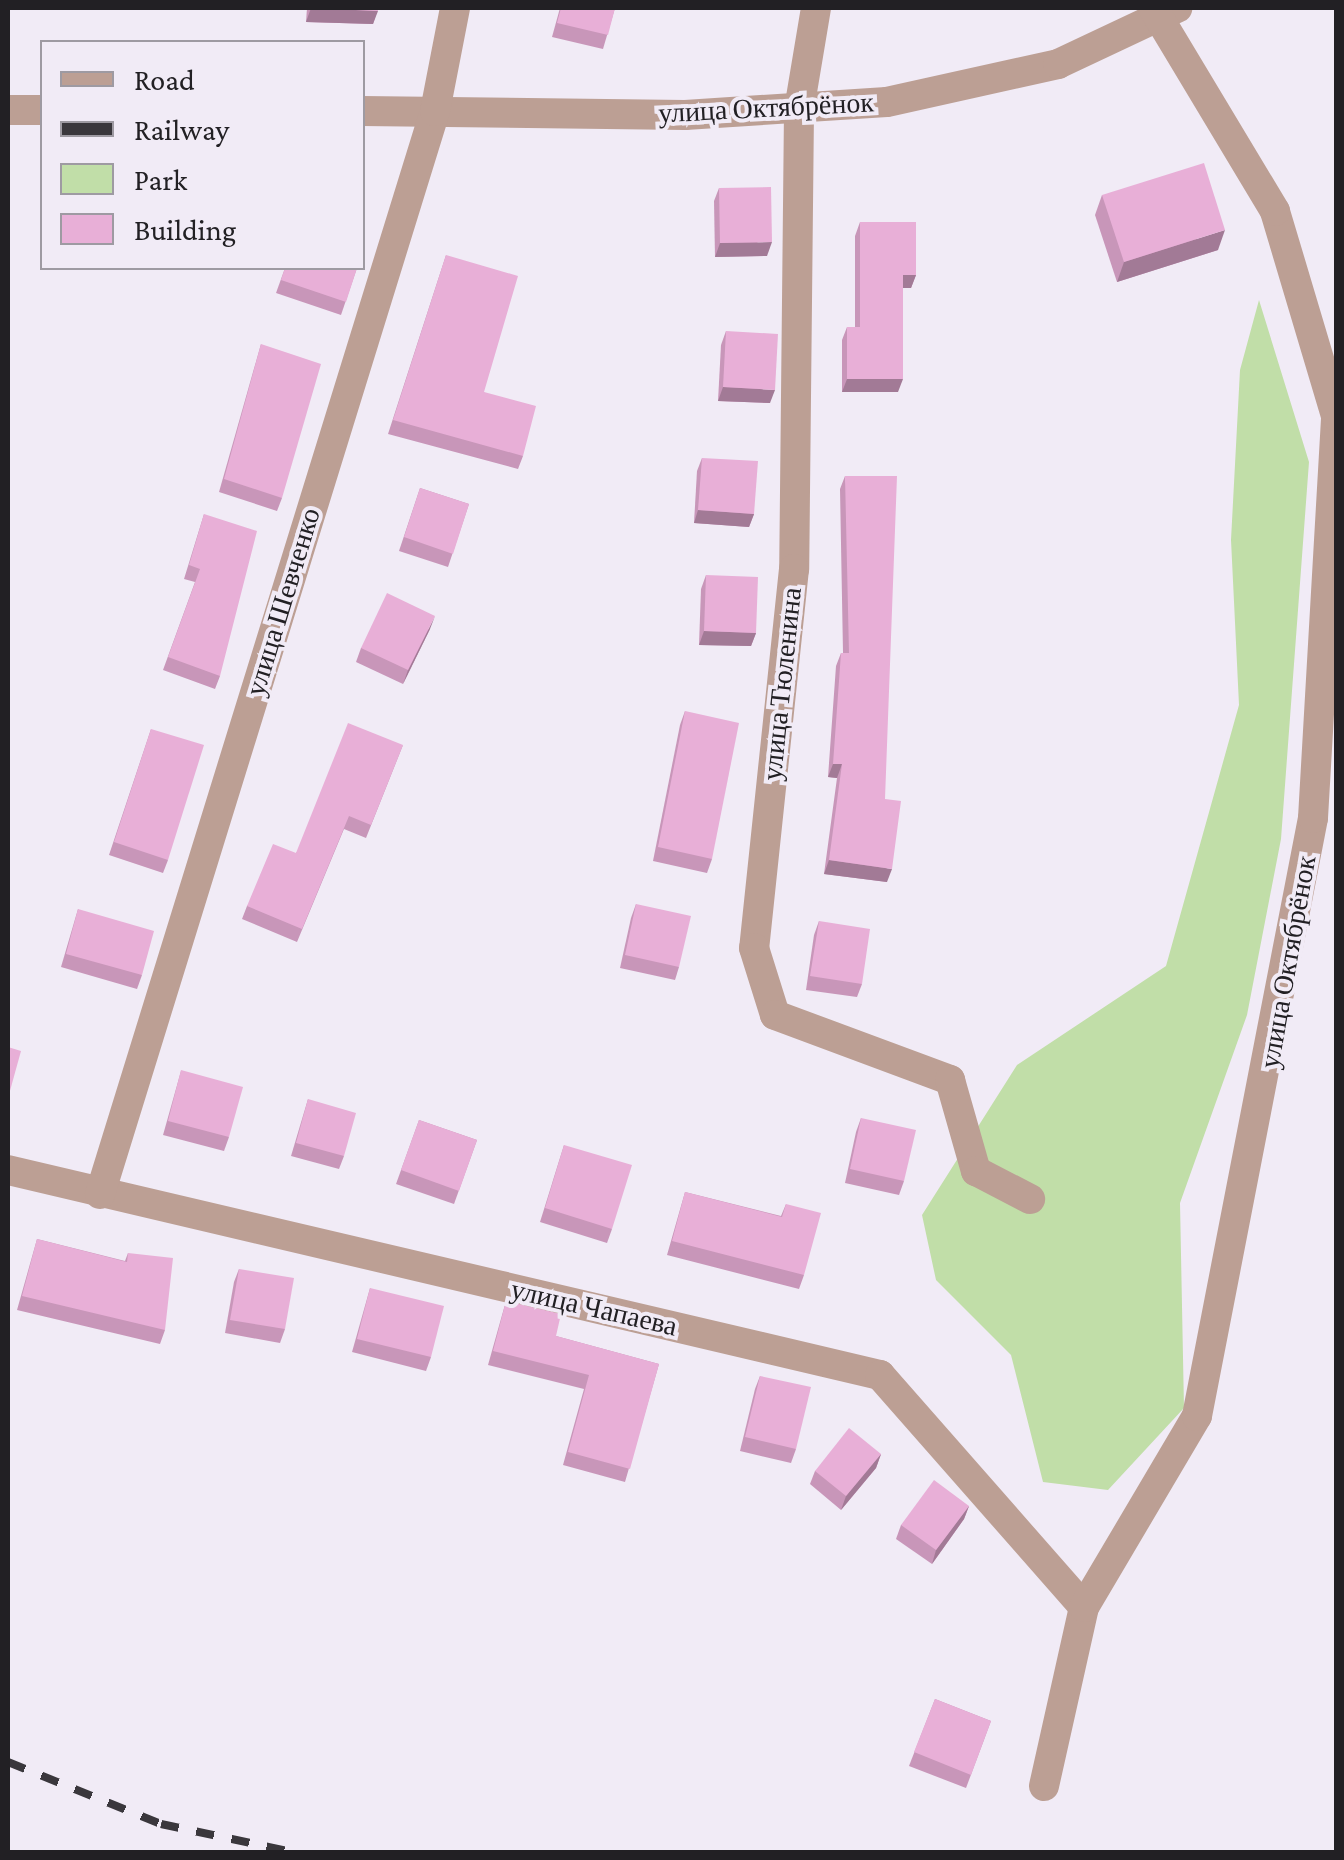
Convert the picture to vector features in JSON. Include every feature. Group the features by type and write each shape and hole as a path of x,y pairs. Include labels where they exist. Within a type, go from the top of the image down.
{"street":[{"name":"улица Шевченко","path":"100,1194 435,111 455,8"},
{"name":"улица Тюленина","path":"816,8 799,110 794,569 754,948 775,1015 950,1080 976,1171 1030,1199"},
{"name":"улица Октябрёнок","path":"365,111 799,110 991,84 1162,12 1274,212 1336,416 1313,818 1250,1175 1197,1416 1084,1607 1044,1786"},
{"path":"8,110 40,110"},
{"name":"улица Чапаева","path":"8,1170 880,1375 1084,1607"}],"green space":[{"path":"1259,300 1309,462 1281,839 1247,1015 1180,1203 1184,1408 1108,1490 1043,1482 1011,1355 936,1280 922,1215 1017,1065 1166,966 1239,705 1231,540 1240,370"}],"building":[{"path":"311,8 378,8 378,11"},
{"path":"561,8 615,8 608,35 557,23"},
{"path":"1204,163 1225,230 1124,262 1102,195"},
{"path":"771,187 772,242 720,243 719,188"},
{"path":"860,222 916,222 916,275 903,275 903,379 847,379 847,327 860,327"},
{"path":"446,255 518,276 484,392 536,406 523,456 393,420"},
{"path":"284,270 356,270 346,302 281,280"},
{"path":"726,331 778,334 775,390 723,387"},
{"path":"261,344 321,364 282,498 224,479"},
{"path":"702,458 758,461 754,514 698,510"},
{"path":"845,476 897,476 885,799 901,801 892,869 829,860 842,764 833,764 841,653 849,653"},
{"path":"420,488 469,504 453,554 404,537"},
{"path":"204,514 257,531 220,676 168,657 200,569 189,565"},
{"path":"706,575 758,577 756,633 704,631"},
{"path":"387,593 435,616 408,670 361,648"},
{"path":"685,711 739,723 712,859 658,847"},
{"path":"348,723 403,745 371,825 349,816 302,929 247,906 273,844 296,853"},
{"path":"151,729 204,745 168,860 114,842"},
{"path":"636,904 691,916 679,967 625,955"},
{"path":"78,909 154,931 142,975 66,954"},
{"path":"819,921 870,929 862,984 810,976"},
{"path":"8,1047 21,1051 8,1098"},
{"path":"181,1070 243,1087 229,1137 168,1121"},
{"path":"308,1099 356,1113 344,1156 296,1143"},
{"path":"861,1118 916,1130 904,1181 850,1169"},
{"path":"419,1120 477,1140 459,1191 401,1170"},
{"path":"564,1145 632,1165 612,1229 545,1208"},
{"path":"685,1192 782,1217 786,1204 821,1213 804,1275 672,1241"},
{"path":"37,1239 127,1262 128,1253 173,1258 165,1330 22,1296"},
{"path":"239,1269 294,1278 285,1329 230,1320"},
{"path":"370,1288 444,1306 431,1357 357,1339"},
{"path":"506,1301 561,1314 556,1336 659,1364 630,1469 568,1452 589,1375 493,1351"},
{"path":"760,1376 811,1387 796,1449 745,1437"},
{"path":"849,1428 881,1454 846,1496 815,1471"},
{"path":"934,1480 969,1506 936,1550 901,1525"},
{"path":"935,1699 991,1721 971,1775 914,1752"}],"railway":[{"path":"8,1762 161,1824 293,1852"}]}
